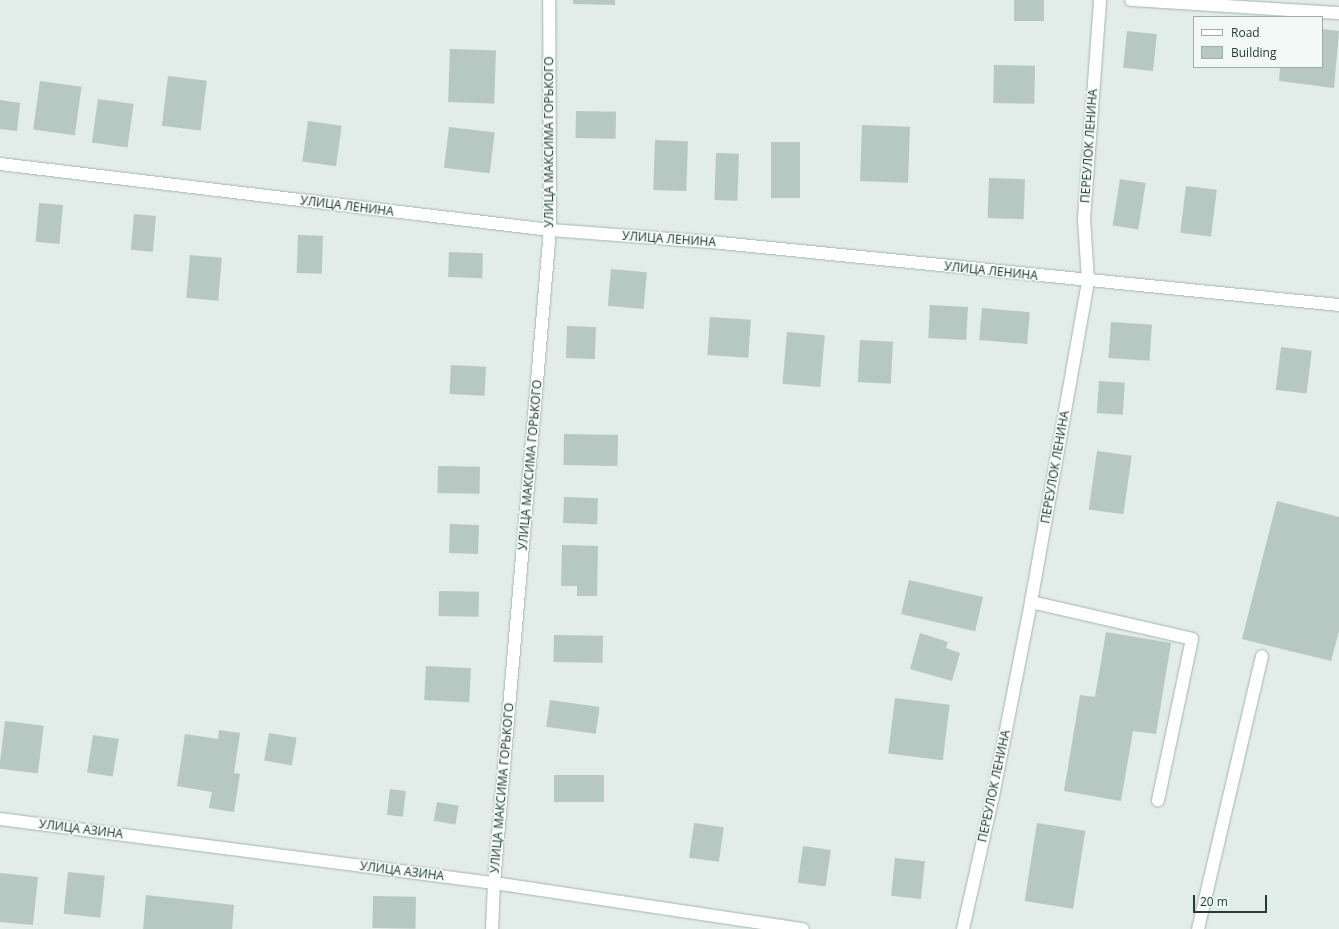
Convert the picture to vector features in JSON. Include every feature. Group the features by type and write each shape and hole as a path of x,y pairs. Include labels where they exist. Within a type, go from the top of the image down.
{"street":[{"name":"УЛИЦА МАКСИМА ГОРЬКОГО","path":"492,929 494,883 550,230 549,0"},
{"name":"ПЕРЕУЛОК ЛЕНИНА","path":"963,929 1031,602 1088,281 1084,219 1100,0"},
{"path":"1131,0 1339,13"},
{"name":"УЛИЦА ЛЕНИНА","path":"0,164 550,230 721,243 1339,305"},
{"path":"1031,602 1192,639 1158,800"},
{"path":"1198,929 1262,656"},
{"name":"УЛИЦА АЗИНА","path":"0,819 494,883 803,929"}],"building":[{"path":"573,0 615,0 615,5 573,4"},
{"path":"1014,0 1044,0 1044,21 1014,21"},
{"path":"1323,29 1339,31 1334,88 1279,81 1280,68 1323,68"},
{"path":"1127,31 1157,34 1153,71 1123,68"},
{"path":"450,49 496,51 494,104 448,102"},
{"path":"994,65 1035,66 1034,104 993,103"},
{"path":"168,76 207,81 201,130 162,126"},
{"path":"40,81 82,87 75,135 33,130"},
{"path":"98,99 134,104 128,148 92,143"},
{"path":"0,100 20,103 17,131 0,129"},
{"path":"576,111 616,112 616,139 576,138"},
{"path":"308,121 342,126 336,166 302,162"},
{"path":"862,125 910,127 908,183 860,181"},
{"path":"449,127 495,133 490,173 444,168"},
{"path":"655,140 688,141 686,191 653,190"},
{"path":"771,142 800,142 800,198 771,198"},
{"path":"716,153 739,154 737,201 714,200"},
{"path":"989,178 1025,179 1024,219 988,218"},
{"path":"1120,179 1146,183 1138,229 1113,225"},
{"path":"1186,186 1217,190 1211,236 1180,233"},
{"path":"39,203 63,205 60,244 36,242"},
{"path":"134,214 156,216 153,252 131,250"},
{"path":"298,235 323,236 322,274 297,273"},
{"path":"449,252 483,253 482,278 448,277"},
{"path":"190,255 222,258 218,301 186,298"},
{"path":"611,269 647,272 644,309 608,306"},
{"path":"930,305 968,307 966,340 928,338"},
{"path":"982,308 1030,312 1027,344 979,340"},
{"path":"710,317 751,320 748,358 707,355"},
{"path":"1111,322 1152,325 1149,361 1108,358"},
{"path":"567,326 596,327 595,359 566,358"},
{"path":"787,332 825,335 820,387 782,384"},
{"path":"860,340 893,342 891,384 858,382"},
{"path":"1281,347 1312,351 1307,393 1276,390"},
{"path":"451,365 486,367 484,396 449,394"},
{"path":"1099,381 1125,383 1123,415 1097,413"},
{"path":"564,434 618,435 617,466 563,465"},
{"path":"1097,451 1132,456 1123,514 1089,509"},
{"path":"438,466 480,467 480,494 438,493"},
{"path":"564,497 598,498 597,524 563,523"},
{"path":"1277,501 1339,517 1339,631 1331,661 1242,639"},
{"path":"450,524 479,525 478,554 449,553"},
{"path":"562,545 598,546 597,596 577,596 577,586 561,586"},
{"path":"909,580 983,597 975,631 901,614"},
{"path":"439,591 479,592 479,617 439,616"},
{"path":"1106,632 1171,643 1156,734 1133,731 1121,801 1064,791 1080,695 1095,697"},
{"path":"920,633 948,642 946,648 960,653 952,681 910,669"},
{"path":"554,635 603,636 603,663 554,662"},
{"path":"426,666 471,668 469,702 424,700"},
{"path":"895,698 950,705 943,760 888,754"},
{"path":"550,700 600,707 596,734 546,727"},
{"path":"5,721 44,726 38,773 0,769"},
{"path":"219,730 240,733 234,773 240,774 234,812 209,808 212,792 177,786 185,734 218,739"},
{"path":"269,733 297,738 292,765 264,761"},
{"path":"93,735 119,739 113,777 87,773"},
{"path":"554,775 604,775 604,802 554,802"},
{"path":"390,789 406,791 403,817 387,815"},
{"path":"437,802 459,806 455,825 434,821"},
{"path":"694,823 724,827 719,862 689,858"},
{"path":"1037,823 1085,831 1073,909 1025,901"},
{"path":"803,846 831,850 826,887 798,883"},
{"path":"895,858 925,861 921,899 891,896"},
{"path":"68,872 105,876 100,918 64,914"},
{"path":"0,873 38,877 33,925 0,922"},
{"path":"146,895 234,905 232,929 143,929"},
{"path":"373,896 416,897 415,929 372,928"}]}
